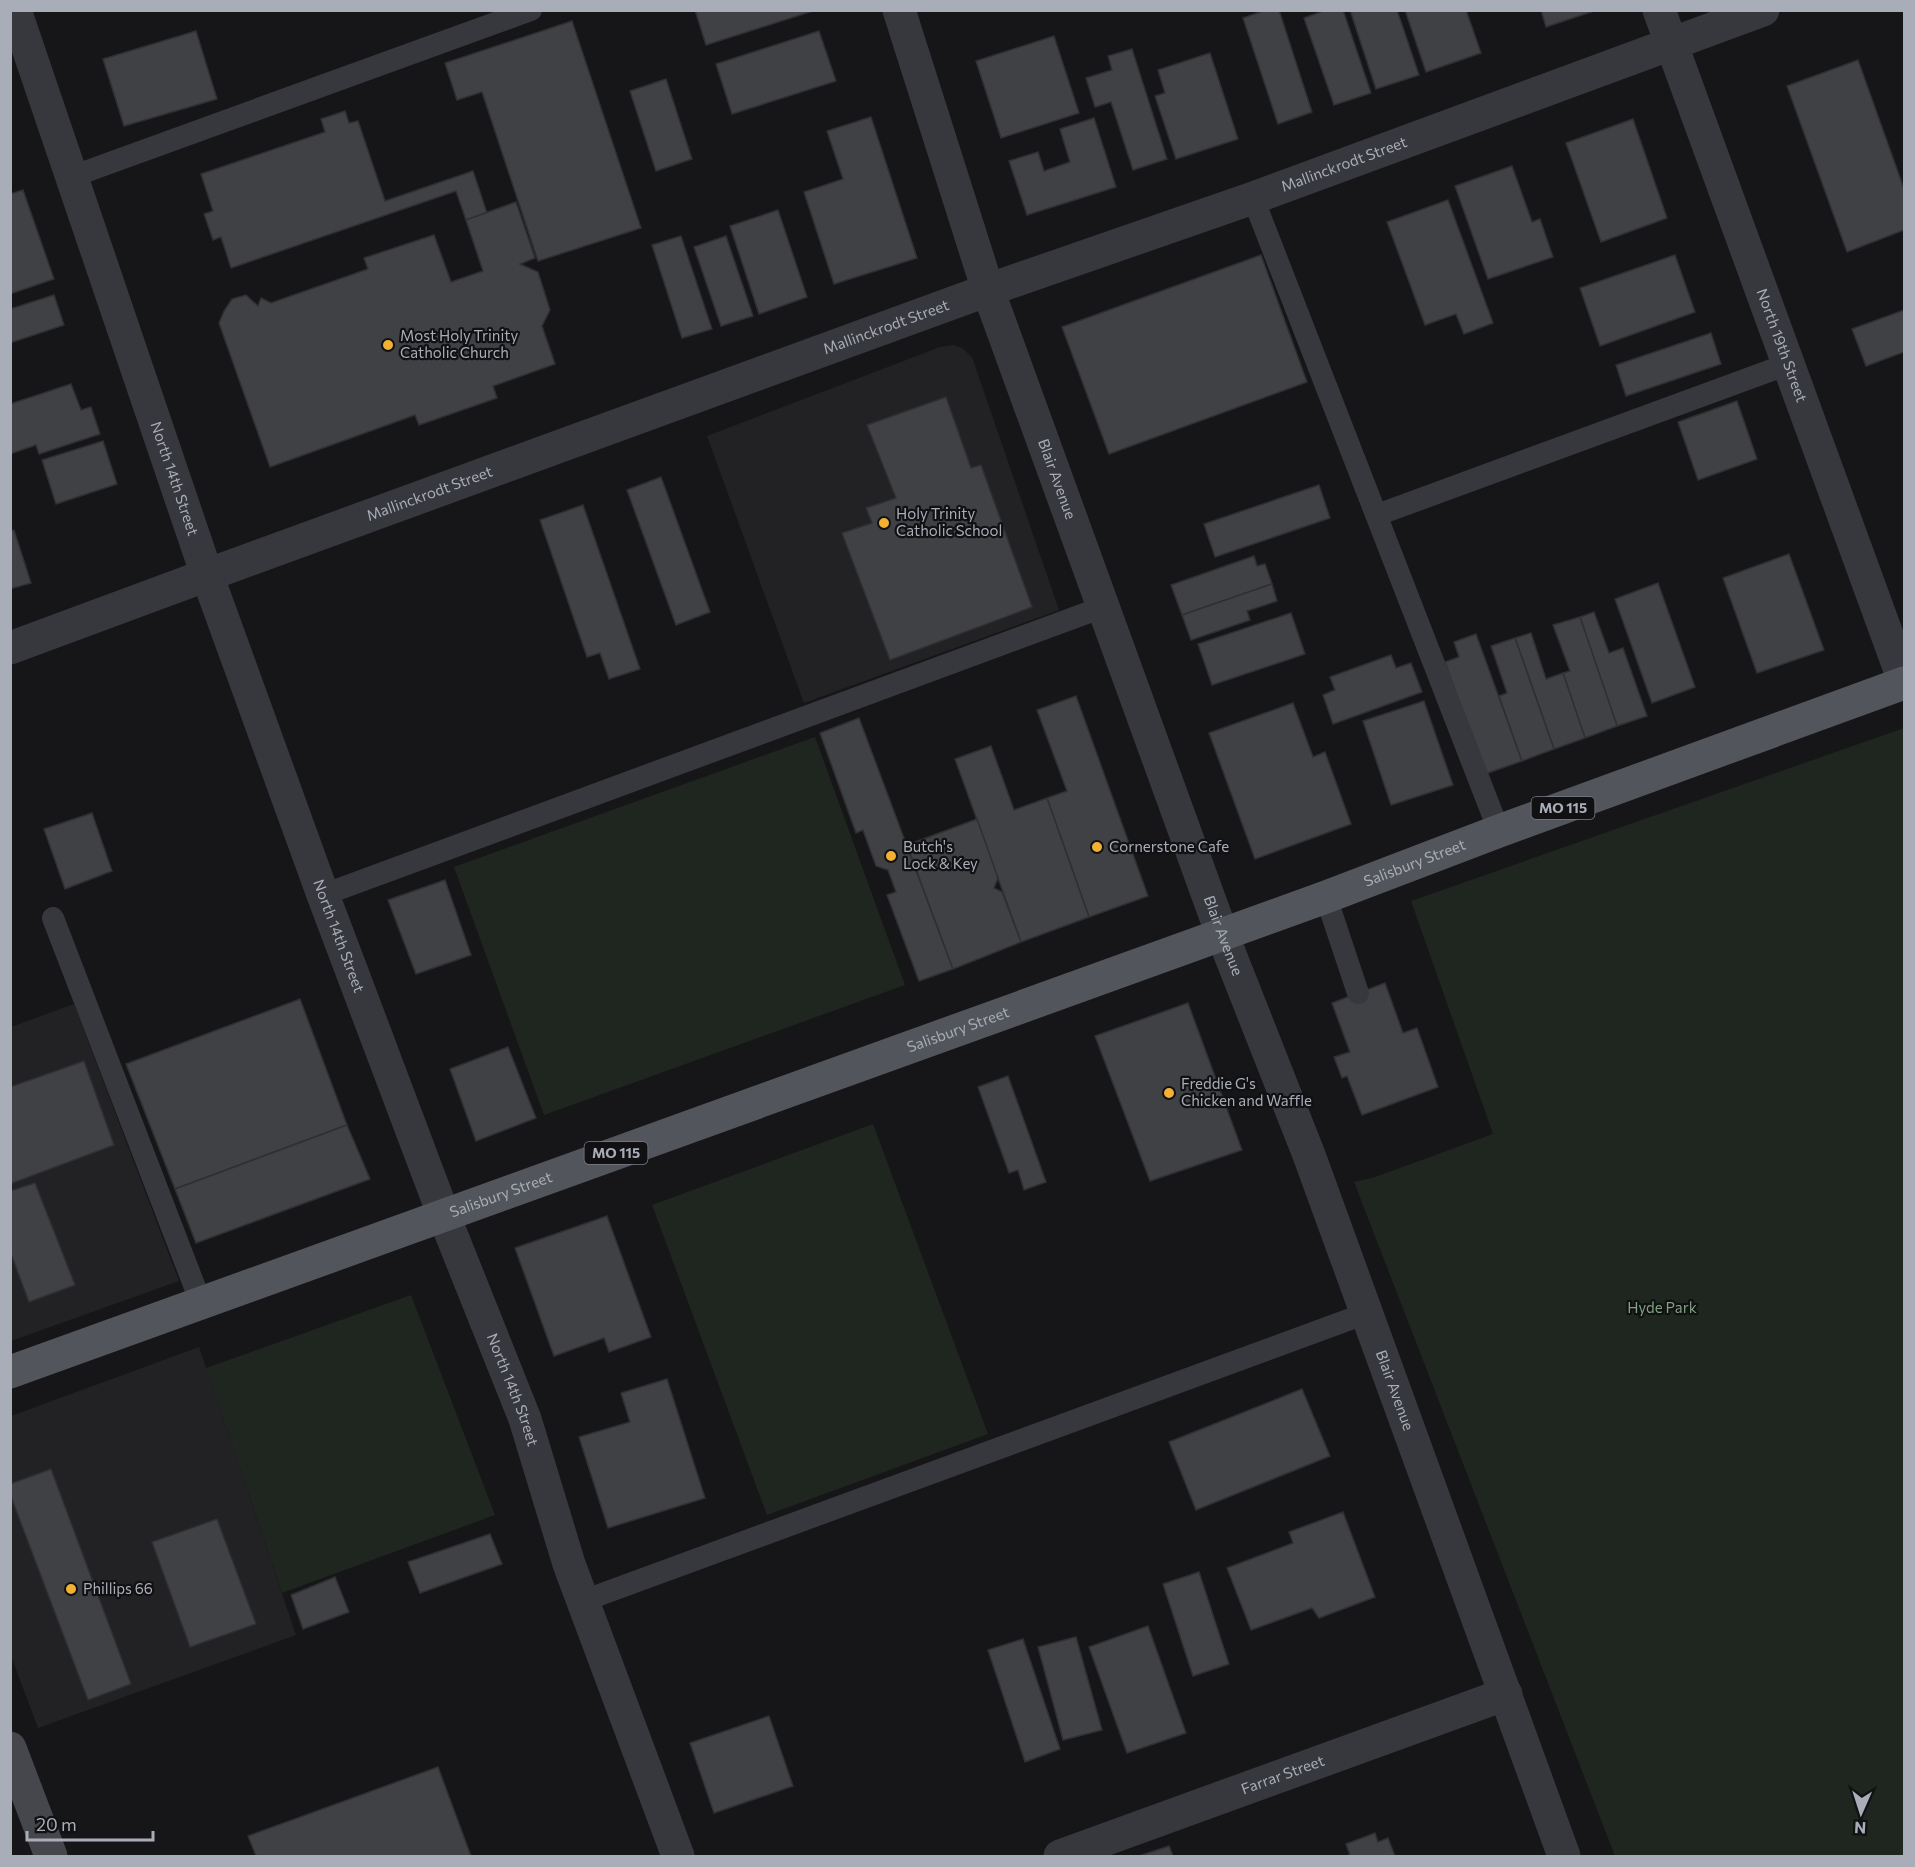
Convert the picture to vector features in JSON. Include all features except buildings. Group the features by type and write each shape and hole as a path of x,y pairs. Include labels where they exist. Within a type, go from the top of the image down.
{"main road":[{"name":"Salisbury Street","path":"10,1372 1326,897 1905,682"},
{"path":"10,1748 51,1857"}],"street":[{"name":"North 14th Street","path":"15,10 207,575 323,895 444,1215 525,1419 568,1564 678,1857"},
{"name":"Blair Avenue","path":"899,10 988,290 1222,934 1309,1155 1564,1857"},
{"name":"North 19th Street","path":"1659,10 1905,682"},
{"name":"Mallinckrodt Street","path":"10,648 988,290 1253,198 1763,10"},
{"name":"Farrar Street","path":"1060,1857 1506,1694"}],"lane":[{"path":"71,177 531,10"},
{"path":"1253,198 1499,831"},
{"path":"1377,515 1788,364"},
{"path":"323,895 1103,607"},
{"path":"1326,897 1358,993"},
{"path":"53,918 201,1304"},
{"path":"583,1601 1367,1313"}],"shaded area":[{"name":"Holy Trinity Catholic School","path":"953,345 962,348 972,357 1059,610 804,703 707,436 940,347"},
{"path":"74,1004 179,1281 11,1341 11,1027"},
{"path":"199,1347 296,1635 38,1728 11,1656 11,1416"}],"green space":[{"name":"Hyde Park","path":"1904,728 1904,1856 1615,1856 1354,1182 1375,1177 1493,1134 1411,901"},
{"path":"815,737 905,985 544,1115 454,867"},
{"path":"873,1124 988,1434 767,1515 652,1205"},
{"path":"411,1295 495,1515 282,1593 206,1368"}],"place":[{"name":"Most Holy Trinity Catholic Church","path":"388,345"},
{"name":"Holy Trinity Catholic School","path":"884,523"},
{"name":"Cornerstone Cafe","path":"1097,847"},
{"name":"Butch's Lock & Key","path":"891,856"},
{"name":"Freddie G's Chicken and Waffle","path":"1169,1093"},
{"name":"Phillips 66","path":"71,1589"}]}
